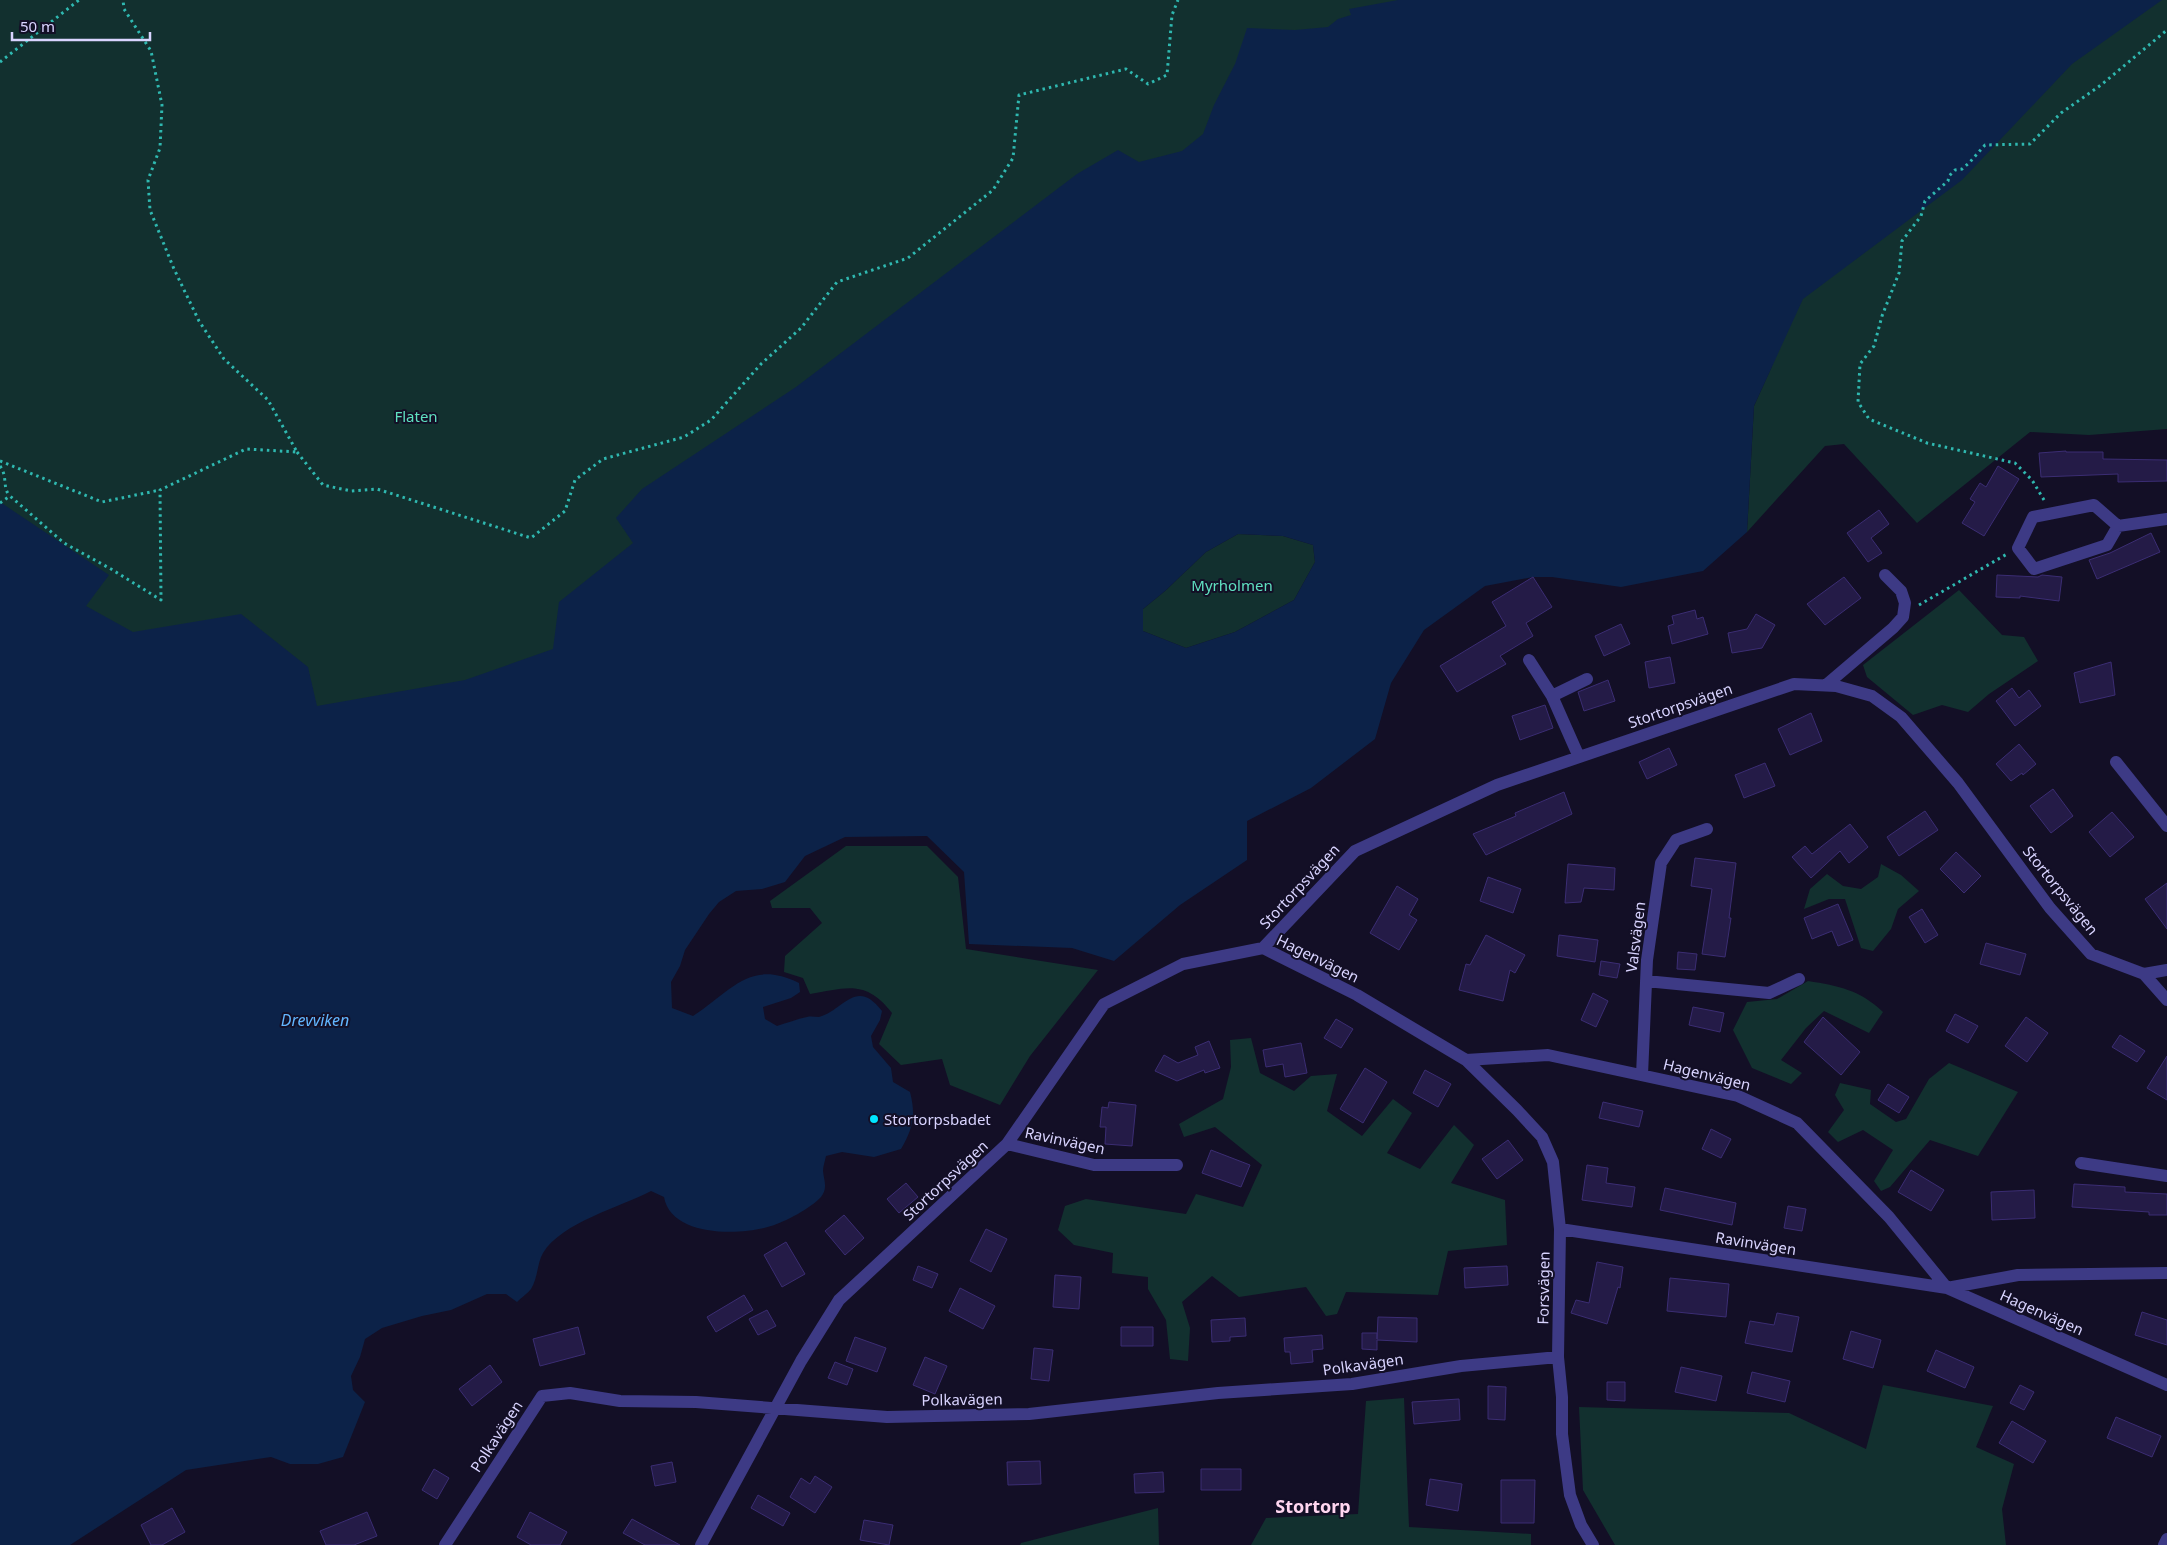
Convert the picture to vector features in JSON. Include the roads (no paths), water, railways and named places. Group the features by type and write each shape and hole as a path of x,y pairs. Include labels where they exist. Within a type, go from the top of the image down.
{"street":[{"path":"2118,526 2107,545 2034,569 2018,548 2033,517 2094,505 2118,526 2167,519"},
{"path":"1826,685 1903,618 1905,604 1901,591 1885,575"},
{"path":"1529,660 1552,696 1579,757"},
{"path":"1552,696 1587,679"},
{"name":"Stortorpsvägen","path":"701,1545 801,1361 839,1300 1007,1144 1104,1004 1183,964 1262,948 1355,850 1497,784 1794,684 1836,686 1872,696 1901,718 1958,783 2050,908 2091,954 2144,974 2167,1000"},
{"path":"2116,762 2167,826"},
{"name":"Valsvägen","path":"1642,1075 1647,960 1660,863 1676,840 1707,829"},
{"name":"Hagenvägen","path":"1262,948 1357,995 1466,1060 1548,1055 1738,1096 1797,1123 1889,1216 1947,1288 2167,1385"},
{"path":"2144,974 2167,970"},
{"path":"1646,981 1769,993 1799,979"},
{"name":"Forsvägen","path":"1466,1060 1542,1137 1553,1162 1560,1229 1558,1357 1562,1397 1562,1434 1570,1495 1581,1525 1593,1545"},
{"name":"Ravinvägen","path":"1007,1144 1094,1165 1177,1165"},
{"path":"2081,1163 2167,1176"},
{"name":"Ravinvägen","path":"1560,1229 1947,1288"},
{"path":"1947,1288 2018,1275 2167,1273"},
{"name":"Polkavägen","path":"445,1545 542,1396 570,1393 620,1401 696,1402 776,1410 887,1417 1029,1414 1218,1393 1352,1384 1461,1366 1558,1357"},
{"path":"2164,1545 2167,1539"}],"water":[{"name":"Drevviken","path":"1398,0 2162,0 2072,64 1962,180 1803,299 1754,406 1747,532 1703,571 1621,587 1552,577 1533,577 1485,586 1424,630 1391,683 1375,739 1311,788 1247,821 1247,860 1180,905 1114,961 1072,948 969,944 964,872 927,836 845,837 805,856 785,882 762,889 736,891 719,902 685,950 680,966 671,982 672,1008 693,1016 742,981 754,976 767,974 782,976 799,983 800,992 791,998 763,1007 765,1019 777,1026 807,1017 819,1017 857,996 873,1001 882,1011 880,1020 871,1036 873,1047 891,1068 893,1082 910,1092 912,1100 913,1115 911,1128 901,1149 874,1157 842,1152 826,1156 823,1171 825,1187 821,1197 811,1206 790,1218 758,1229 725,1232 693,1226 679,1220 669,1210 664,1197 651,1191 593,1216 564,1232 552,1242 541,1257 531,1289 517,1302 506,1294 487,1294 451,1310 422,1316 382,1328 365,1339 360,1357 351,1376 353,1390 365,1402 343,1457 318,1464 290,1464 271,1457 186,1470 70,1545 0,1545 0,502 109,575 86,606 133,632 241,614 308,667 317,706 465,680 553,649 559,602 633,543 616,518 642,489 796,387 1077,174 1118,150 1139,162 1182,151 1203,134 1214,105 1235,64 1247,28 1295,30 1328,27 1338,19 1351,15 1349,9","holes":["1238,534 1283,536 1313,545 1315,562 1294,600 1235,632 1186,648 1143,631 1143,609 1206,552"]}],"place":[{"name":"Stortorpsbadet","path":"874,1119"}],"district":[{"name":"Stortorp","path":"1313,1506"}],"park label":[{"name":"Flaten","path":"416,416"},
{"name":"Myrholmen","path":"1232,585"}]}
